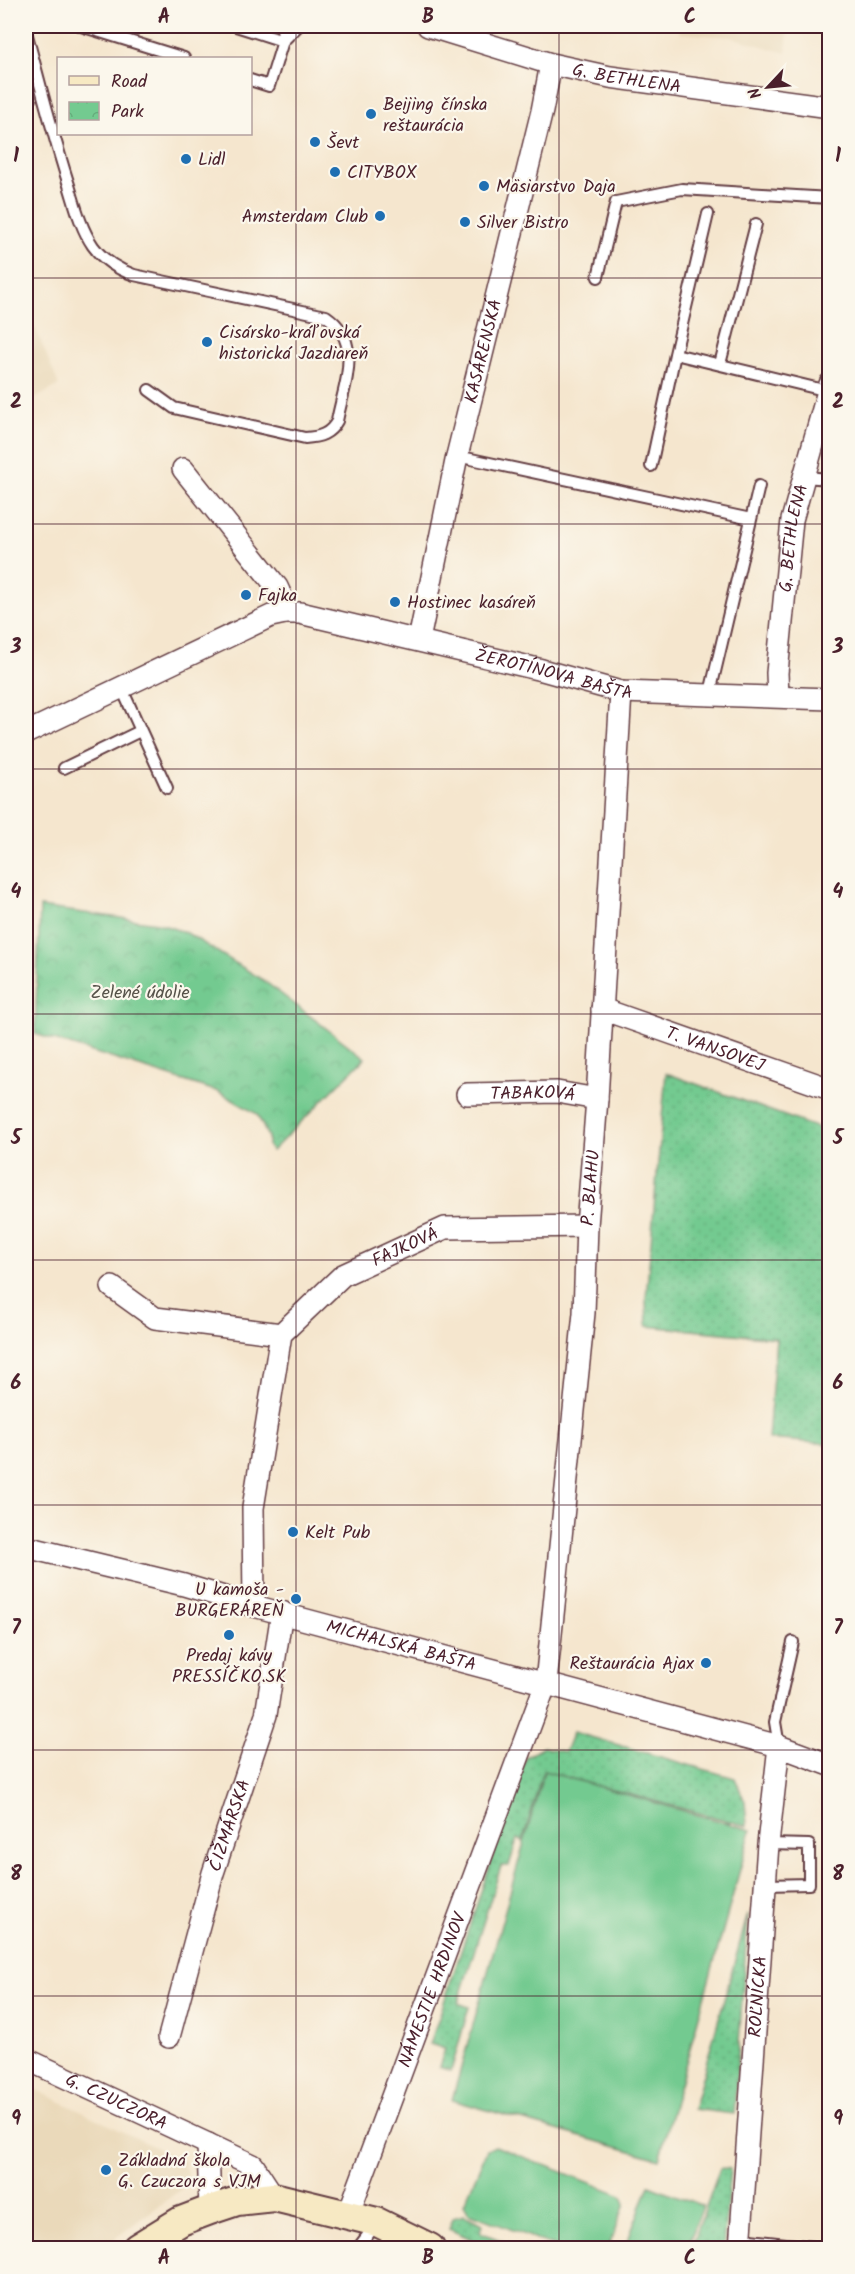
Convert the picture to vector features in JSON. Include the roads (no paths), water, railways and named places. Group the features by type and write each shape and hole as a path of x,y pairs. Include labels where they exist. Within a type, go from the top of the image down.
{"main road":[{"path":"137,2248 182,2221 210,2210 237,2201 274,2197 377,2222 430,2248"}],"street":[{"name":"G. BETHLENA","path":"428,26 551,64 610,77 830,107"},
{"name":"KASÁRENSKÁ","path":"419,640 457,456 542,111 551,64"},
{"name":"G. BETHLENA","path":"778,696 777,673 792,520 829,387"},
{"path":"183,469 277,587 283,600 285,613"},
{"name":"ŽEROTÍNOVA BAŠTA","path":"26,733 271,616 285,613 300,613 419,640 621,692 710,693 830,699"},
{"name":"P. BLAHU","path":"546,1683 584,1313 587,1226 597,1099 621,692"},
{"name":"T. VANSOVEJ","path":"602,1009 830,1089"},
{"name":"TABAKOVÁ","path":"467,1094 557,1092 597,1099"},
{"name":"FAJKOVÁ","path":"281,1334 343,1275 445,1228 587,1226"},
{"path":"112,1287 155,1317 281,1334 253,1508 254,1606"},
{"name":"MICHALSKÁ BAŠTA","path":"26,1547 184,1585 254,1606 779,1746 830,1765"},
{"name":"ČIŽMÁRSKA","path":"169,2037 213,1873 266,1715 282,1612"},
{"name":"NÁMESTIE HRDINOV","path":"348,2215 364,2156 546,1683"},
{"name":"ROĽNÍCKA","path":"741,2244 768,1844 779,1746"},
{"name":"G. CZUCZORA","path":"26,2059 253,2165 274,2197"},
{"path":"208,2144 210,2210"}],"lane":[{"path":"81,26 181,57"},
{"path":"236,26 283,41"},
{"path":"252,81 269,86 283,41 282,26"},
{"path":"283,41 298,26"},
{"path":"26,31 57,147 82,226 93,246 102,256 120,270 134,275 326,316 336,323 348,343 350,354 337,421 332,429 316,438 305,438 174,408 149,390"},
{"path":"598,278 616,202 682,189 830,198"},
{"path":"651,466 708,214"},
{"path":"720,364 756,224"},
{"path":"675,354 829,387"},
{"path":"457,456 751,519"},
{"path":"804,477 830,479"},
{"path":"710,693 759,486"},
{"path":"122,688 166,788"},
{"path":"64,768 140,731"},
{"path":"779,1746 775,1722 793,1642"},
{"path":"766,1885 809,1884 810,1845 768,1844"},
{"path":"358,2248 377,2222"},
{"path":"741,2244 823,2248"}],"place":[{"name":"Beijing čínska reštaurácia","path":"371,114"},
{"name":"Ševt","path":"315,142"},
{"name":"Lidl","path":"186,159"},
{"name":"CITYBOX","path":"335,172"},
{"name":"Mäsiarstvo Daja","path":"484,186"},
{"name":"Amsterdam Club","path":"380,216"},
{"name":"Silver Bistro","path":"465,222"},
{"name":"Cisársko-kráľovská historická Jazdiareň","path":"207,342"},
{"name":"Fajka","path":"246,595"},
{"name":"Hostinec kasáreň","path":"395,602"},
{"name":"Kelt Pub","path":"293,1532"},
{"name":"U kamoša - BURGERÁREŇ","path":"296,1599"},
{"name":"Predaj kávy PRESSÍČKO.SK","path":"229,1635"},
{"name":"Reštaurácia Ajax","path":"706,1663"},
{"name":"Základná škola G. Czuczora s VJM","path":"106,2170"}],"park label":[{"name":"Zelené údolie","path":"140,992"}]}
